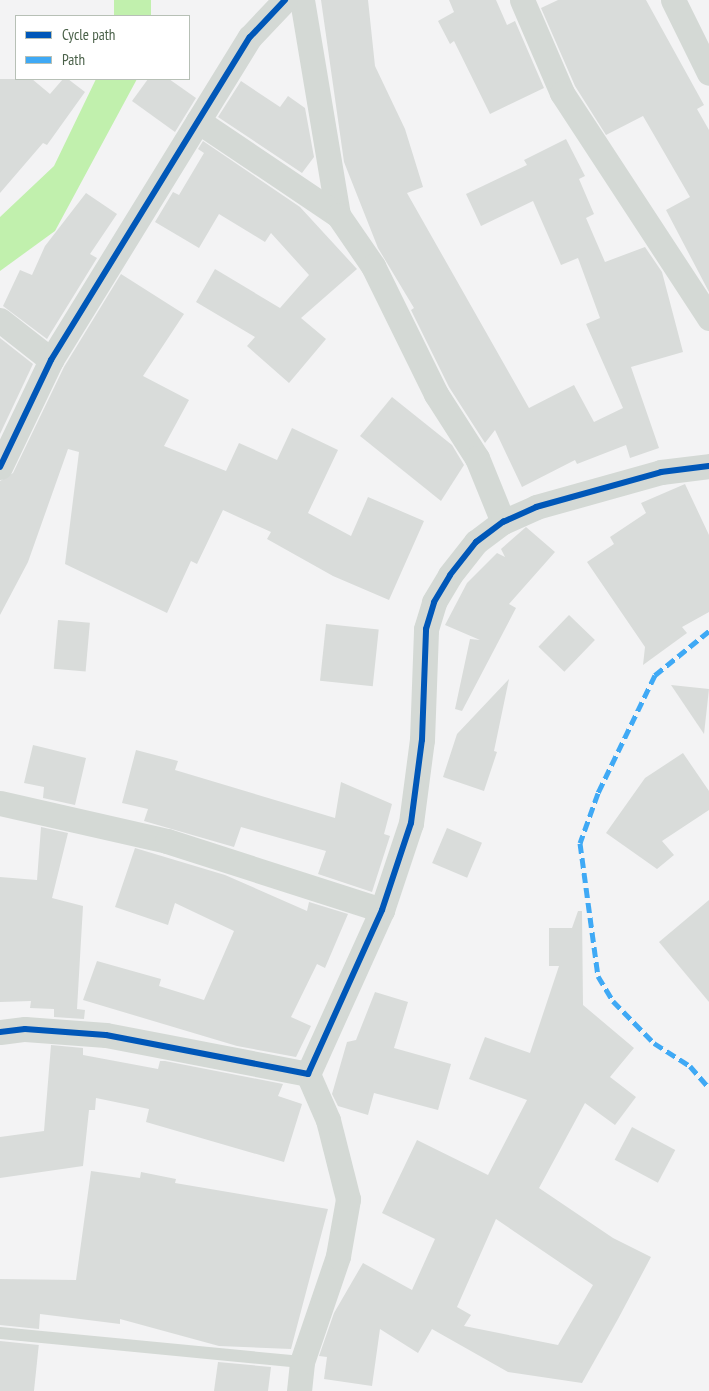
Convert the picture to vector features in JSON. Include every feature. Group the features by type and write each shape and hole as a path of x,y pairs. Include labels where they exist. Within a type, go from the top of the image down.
{"street":[{"path":"0,467 51,360 250,36 285,0"},
{"path":"302,0 338,215"},
{"path":"522,0 562,93 709,318"},
{"path":"673,0 709,73"},
{"path":"198,121 338,215 373,266 436,394 476,458 503,522"},
{"path":"0,320 51,360"},
{"path":"300,1391 302,1362 338,1256 348,1199 328,1120 308,1074 382,910 411,823 422,740 426,629 434,602 476,542 503,522 536,507 660,472 709,466"},
{"path":"0,803 167,841 382,910"},
{"path":"0,1032 25,1029 106,1034 308,1074"}],"lane":[{"path":"0,1333 302,1362"}],"shaded area":[{"path":"114,0 151,0 151,15 114,15"},
{"path":"96,80 136,80 55,231 0,271 0,217 54,166"}],"building":[{"path":"321,0 368,0 375,66 405,129 423,187 407,193 529,408 574,385 594,422 623,408 586,324 600,318 578,258 561,265 533,201 481,226 466,194 527,165 524,160 566,139 585,176 579,179 594,214 586,218 605,262 645,247 662,272 683,352 631,367 659,448 630,458 626,445 577,464 575,460 522,487 495,430 485,443 449,387 411,310 414,308 378,248 344,162"},
{"path":"449,0 496,0 507,25 515,21 544,88 490,114 454,41 450,44 438,21 454,12"},
{"path":"558,0 646,0 704,105 697,109 709,130 709,292 666,210 690,197 643,116 606,135 575,86 541,8"},
{"path":"0,79 33,80 50,94 62,80 69,80 85,92 47,145 43,143 0,193"},
{"path":"147,80 170,80 196,98 175,132 132,101"},
{"path":"241,81 280,107 288,96 305,108 314,157 302,173 218,117"},
{"path":"203,141 300,207 357,269 301,318 326,339 289,383 247,346 255,337 196,302 215,269 280,308 309,275 271,233 265,242 219,214 199,248 155,222 173,192 179,195 204,153 198,149"},
{"path":"86,193 117,214 90,254 97,258 47,339 3,306 20,270 32,275 45,246"},
{"path":"121,274 184,314 143,376 189,400 164,446 226,471 239,443 277,460 292,428 338,450 308,513 351,536 368,497 424,521 389,600 333,576 267,539 271,532 223,510 197,564 191,561 167,613 65,564 79,452 68,449 28,562 0,615 0,481 13,473 64,367"},
{"path":"0,338 33,364 0,434"},
{"path":"392,397 452,445 464,465 441,501 360,436"},
{"path":"685,484 709,535 709,612 682,627 687,633 643,665 645,647 587,562 614,544 610,537 646,513 641,503"},
{"path":"526,527 555,552 509,604 516,608 462,711 455,709 470,639 480,640 445,625 467,583 497,553 505,557 501,549"},
{"path":"569,615 595,640 564,672 538,647"},
{"path":"58,620 90,623 86,672 54,669"},
{"path":"326,624 379,630 373,686 320,681"},
{"path":"509,679 494,751 497,752 484,791 443,777 457,734"},
{"path":"671,685 709,689 704,734"},
{"path":"33,745 86,758 75,805 43,798 44,787 24,783"},
{"path":"136,750 178,761 175,770 335,818 341,782 392,804 384,834 390,836 372,892 318,874 326,851 241,827 234,847 144,821 148,809 122,803"},
{"path":"683,753 709,791 709,810 662,841 674,855 657,869 606,833 645,778"},
{"path":"41,827 68,833 52,898 83,906 77,1009 85,1010 84,1019 54,1017 54,1009 30,1008 31,1001 0,1002 0,877 37,880"},
{"path":"447,828 482,843 467,878 432,863"},
{"path":"135,848 225,875 307,911 309,902 348,914 325,968 317,964 291,1017 311,1026 296,1057 237,1046 83,1000 97,961 161,979 159,986 204,1000 234,931 175,903 168,925 115,907"},
{"path":"709,900 709,1002 659,942"},
{"path":"578,911 582,911 583,1005 634,1048 610,1077 636,1097 615,1125 585,1103 539,1188 613,1238 651,1257 618,1319 582,1383 508,1372 432,1329 418,1353 380,1329 372,1386 324,1379 327,1357 319,1356 334,1313 363,1263 412,1290 435,1239 382,1213 417,1140 488,1175 527,1100 469,1079 485,1037 530,1053 559,966 549,966 549,928 572,928","holes":["496,1219 593,1285 558,1345 464,1326 471,1315 457,1307"]},
{"path":"375,992 408,1002 394,1048 451,1064 438,1110 374,1093 368,1115 338,1106 332,1094 347,1042 356,1040"},
{"path":"51,1045 83,1048 83,1055 158,1069 160,1061 165,1061 283,1084 278,1096 302,1104 284,1162 146,1122 149,1109 96,1098 95,1110 89,1110 83,1166 0,1178 0,1137 44,1131"},
{"path":"632,1127 675,1150 658,1183 615,1160"},
{"path":"91,1171 140,1178 141,1172 176,1179 175,1183 328,1209 291,1349 219,1346 120,1319 120,1324 40,1314 39,1329 0,1325 0,1279 76,1280"},
{"path":"0,1341 39,1345 34,1391 0,1391"},
{"path":"218,1362 271,1367 268,1391 214,1391"}],"marked path":[{"path":"709,631 655,675 598,793 580,843 598,976 613,1001 654,1043 690,1066 709,1088"}],"cycle path":[{"path":"0,467 51,360 250,37 285,0"},
{"path":"0,1032 25,1029 106,1035 308,1074 382,910 411,823 422,740 426,629 434,602 450,575 476,542 503,522 536,507 661,472 709,466"}]}
